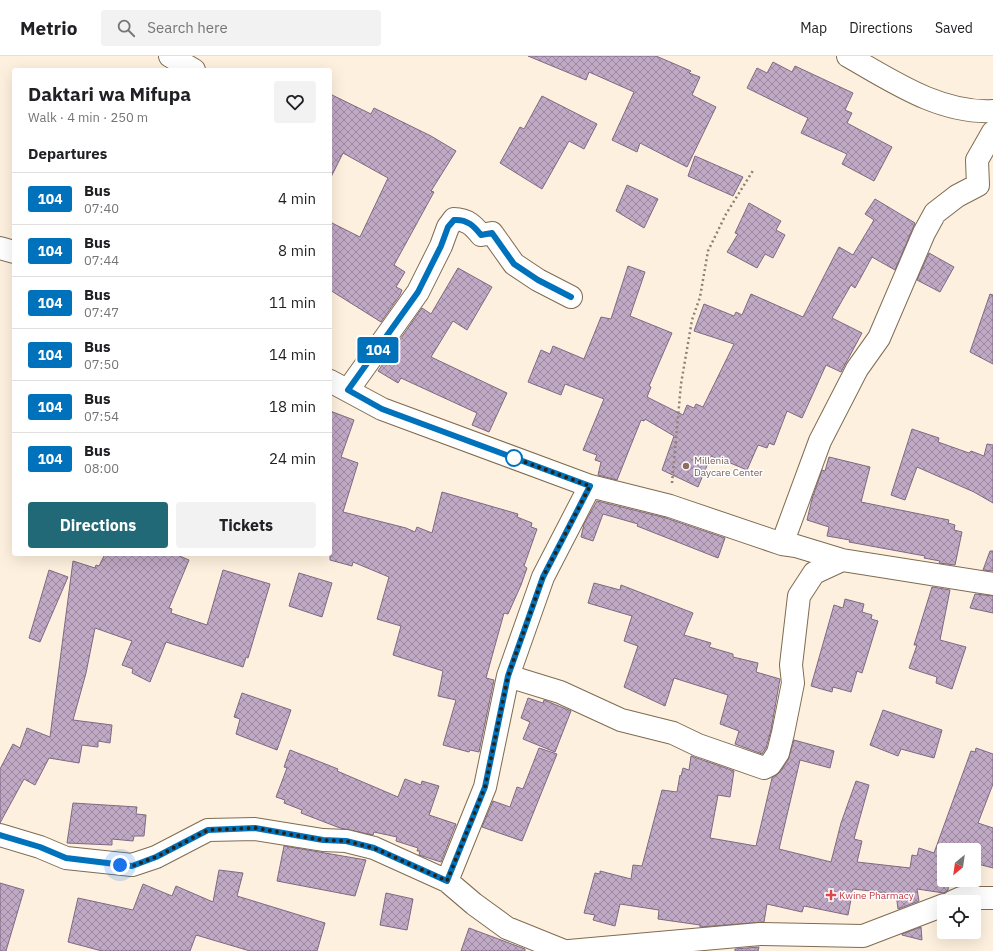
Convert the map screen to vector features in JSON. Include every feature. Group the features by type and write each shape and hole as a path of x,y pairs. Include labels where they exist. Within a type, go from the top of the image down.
{"street":[{"path":"170,56 191,68"},
{"path":"848,56 922,97 962,108 993,111"},
{"path":"782,544 820,441 857,368 879,338 924,233 935,213 957,196 978,185 977,160 993,132"},
{"path":"571,297 538,280 514,264 492,233 481,235 473,225 461,219 454,220 448,227 441,246 418,292 339,386 382,409 590,486 670,506 782,544 796,546 842,560 993,584"},
{"path":"0,248 12,251"},
{"path":"447,881 485,787 508,676 543,577 590,486"},
{"path":"508,676 560,692 621,720 673,733 698,745 764,768 770,765 778,753 783,733 793,683 791,666 799,596 814,573 842,560"},
{"path":"0,835 40,847 66,858 132,866 156,857 208,830 255,828 323,840 346,841 374,848 447,881 474,904 507,928 564,951"},
{"path":"981,898 993,898"},
{"path":"569,951 760,934 863,936 937,908"}],"path":[{"path":"670,506 681,384 692,320 700,297 708,251 726,214 754,169"}],"building":[{"path":"528,56 656,56 691,71 689,73 700,77 692,95 716,107 687,167 640,143 637,152 612,140 634,92 589,72 586,80"},
{"path":"773,62 792,72 795,66 853,93 845,110 852,113 847,123 892,147 874,181 842,164 847,154 801,133 808,118 747,88 757,68 767,73"},
{"path":"332,95 371,114 374,108 431,136 456,151 431,191 434,192 394,265 405,272 396,287 402,290 381,322 332,291 332,223 360,237 388,178 343,153 332,175"},
{"path":"542,96 597,124 584,149 569,141 542,189 500,163 520,127 524,129"},
{"path":"695,156 743,177 733,196 688,176"},
{"path":"627,185 658,199 644,228 616,211"},
{"path":"875,199 915,223 895,270 872,257 855,288 851,285 832,318 862,333 841,372 826,365 802,418 787,411 774,445 769,443 767,448 758,445 747,470 728,462 727,464 711,456 698,487 662,470 674,436 645,419 644,421 641,420 617,480 598,475 601,462 595,460 597,455 583,450 604,399 565,384 561,395 528,382 541,350 550,354 553,346 584,359 601,317 611,319 628,266 645,272 630,316 672,333 649,386 651,387 647,397 683,415 687,405 694,408 696,404 703,407 734,344 694,331 704,304 734,316 736,312 742,315 751,294 803,317 839,247 853,255 874,220 865,214"},
{"path":"749,203 781,221 776,230 785,235 773,258 765,254 757,268 727,252 738,234 735,233"},
{"path":"929,253 954,267 940,292 917,280"},
{"path":"458,268 492,287 467,330 453,321 431,357 507,393 489,432 472,425 477,413 401,378 398,383 378,371 422,308 431,314"},
{"path":"990,294 993,295 993,364 970,352"},
{"path":"332,412 354,420 341,457 358,463 343,512 406,528 415,532 417,527 432,533 442,492 518,514 517,517 532,523 531,527 537,529 524,566 527,568 521,585 508,614 504,613 486,678 494,680 479,752 470,750 469,752 443,745 456,700 438,696 443,671 393,655 401,626 377,619 389,577 353,562 352,566 330,560 330,556 332,556"},
{"path":"912,429 939,438 938,442 969,453 971,451 984,456 987,444 993,445 993,503 974,492 917,467 905,500 891,495"},
{"path":"829,457 870,467 861,502 949,520 948,523 955,525 954,530 962,532 955,565 939,563 940,561 924,558 925,556 849,542 850,540 827,536 829,527 807,520 812,499 822,470 825,471"},
{"path":"597,501 666,518 725,538 718,558 637,526 638,524 603,514 593,541 581,537 584,524"},
{"path":"990,551 993,551 993,571 983,570"},
{"path":"104,556 180,556 189,560 169,608 172,609 171,613 207,625 223,570 270,584 248,658 246,657 243,667 166,642 150,682 132,673 133,669 122,665 132,641 95,628 86,673 73,720 112,725 110,743 98,741 98,747 82,745 79,763 49,758 35,785 24,779 0,823 0,769 13,744 20,748 27,728 50,737 73,561 95,568 96,565 99,566"},
{"path":"49,570 68,577 40,642 29,638"},
{"path":"299,573 332,583 322,617 289,606"},
{"path":"594,583 620,590 621,585 693,613 684,635 711,643 709,647 733,654 733,657 758,663 756,672 780,679 771,730 766,748 762,754 735,744 739,731 720,724 728,695 674,678 665,706 624,687 638,646 624,641 632,616 588,603"},
{"path":"932,587 950,590 940,640 966,647 952,689 936,683 937,677 909,668 917,645 914,645"},
{"path":"975,594 993,596 993,613 970,608"},
{"path":"845,599 864,604 862,612 872,615 871,619 878,621 862,673 857,671 851,692 833,687 832,692 811,686 834,605 843,608"},
{"path":"242,693 291,710 277,750 236,734 240,719 234,717"},
{"path":"528,698 543,703 544,700 571,711 555,752 523,739 530,722 521,718"},
{"path":"883,710 942,730 934,758 901,749 898,756 870,745"},
{"path":"794,740 834,751 830,768 800,760 779,849 831,862 841,823 856,781 869,785 854,839 862,841 857,862 910,868 912,855 917,856 919,848 934,853 937,845 937,887 948,887 948,890 944,893 917,889 919,901 898,909 896,894 853,889 848,915 804,906 802,912 767,904 764,922 700,927 700,925 658,919 659,910 620,904 615,926 593,920 595,915 584,913 595,873 600,874 600,871 631,879 633,865 642,866 662,790 677,792 680,775 681,776 683,768 689,770 691,756 734,771 730,797 718,795 710,838 756,846 772,778 780,772 788,760"},
{"path":"539,748 557,754 522,841 482,827 493,801 510,807 517,787 523,789"},
{"path":"976,748 993,754 993,784 978,823 993,828 993,868 981,865 981,843 938,843 971,751 975,752"},
{"path":"290,750 338,769 337,771 398,797 405,779 421,785 422,781 439,786 429,815 456,824 441,862 419,855 420,851 417,851 418,848 396,841 397,837 374,832 373,835 340,828 301,813 302,810 284,803 285,800 276,797 287,768 284,767"},
{"path":"73,803 137,807 136,814 146,815 144,836 134,836 133,841 112,839 112,845 67,843"},
{"path":"284,846 366,860 355,896 277,881"},
{"path":"219,870 243,873 237,896 325,923 317,951 250,951 196,935 190,951 102,951 68,942 78,898 133,910 143,884 172,896 176,886 213,902"},
{"path":"0,883 24,890 6,951 0,951"},
{"path":"386,893 413,899 407,930 380,925"},
{"path":"921,927 922,940 902,935 902,934"},
{"path":"469,928 525,949 525,951 461,951"},
{"path":"759,947 758,951 735,951 735,949"}],"bus line":[{"name":"104","path":"0,835 40,847 66,858 97,863 132,866 156,857 208,830 255,828 323,840 346,841 374,848 447,881 485,787 508,676 543,577 590,486 382,409 348,390 418,292 441,246 448,227 454,220 461,219 473,225 481,235 492,233 514,264 538,280 571,297"}],"place":[{"name":"Millenia Daycare Center","path":"686,466"},
{"name":"Kwine Pharmacy","path":"831,895"}],"route":[{"path":"120,865 132,866 156,857 208,830 255,828 323,840 346,841 374,848 447,881 485,787 508,676 543,577 590,486 514,458"}]}
